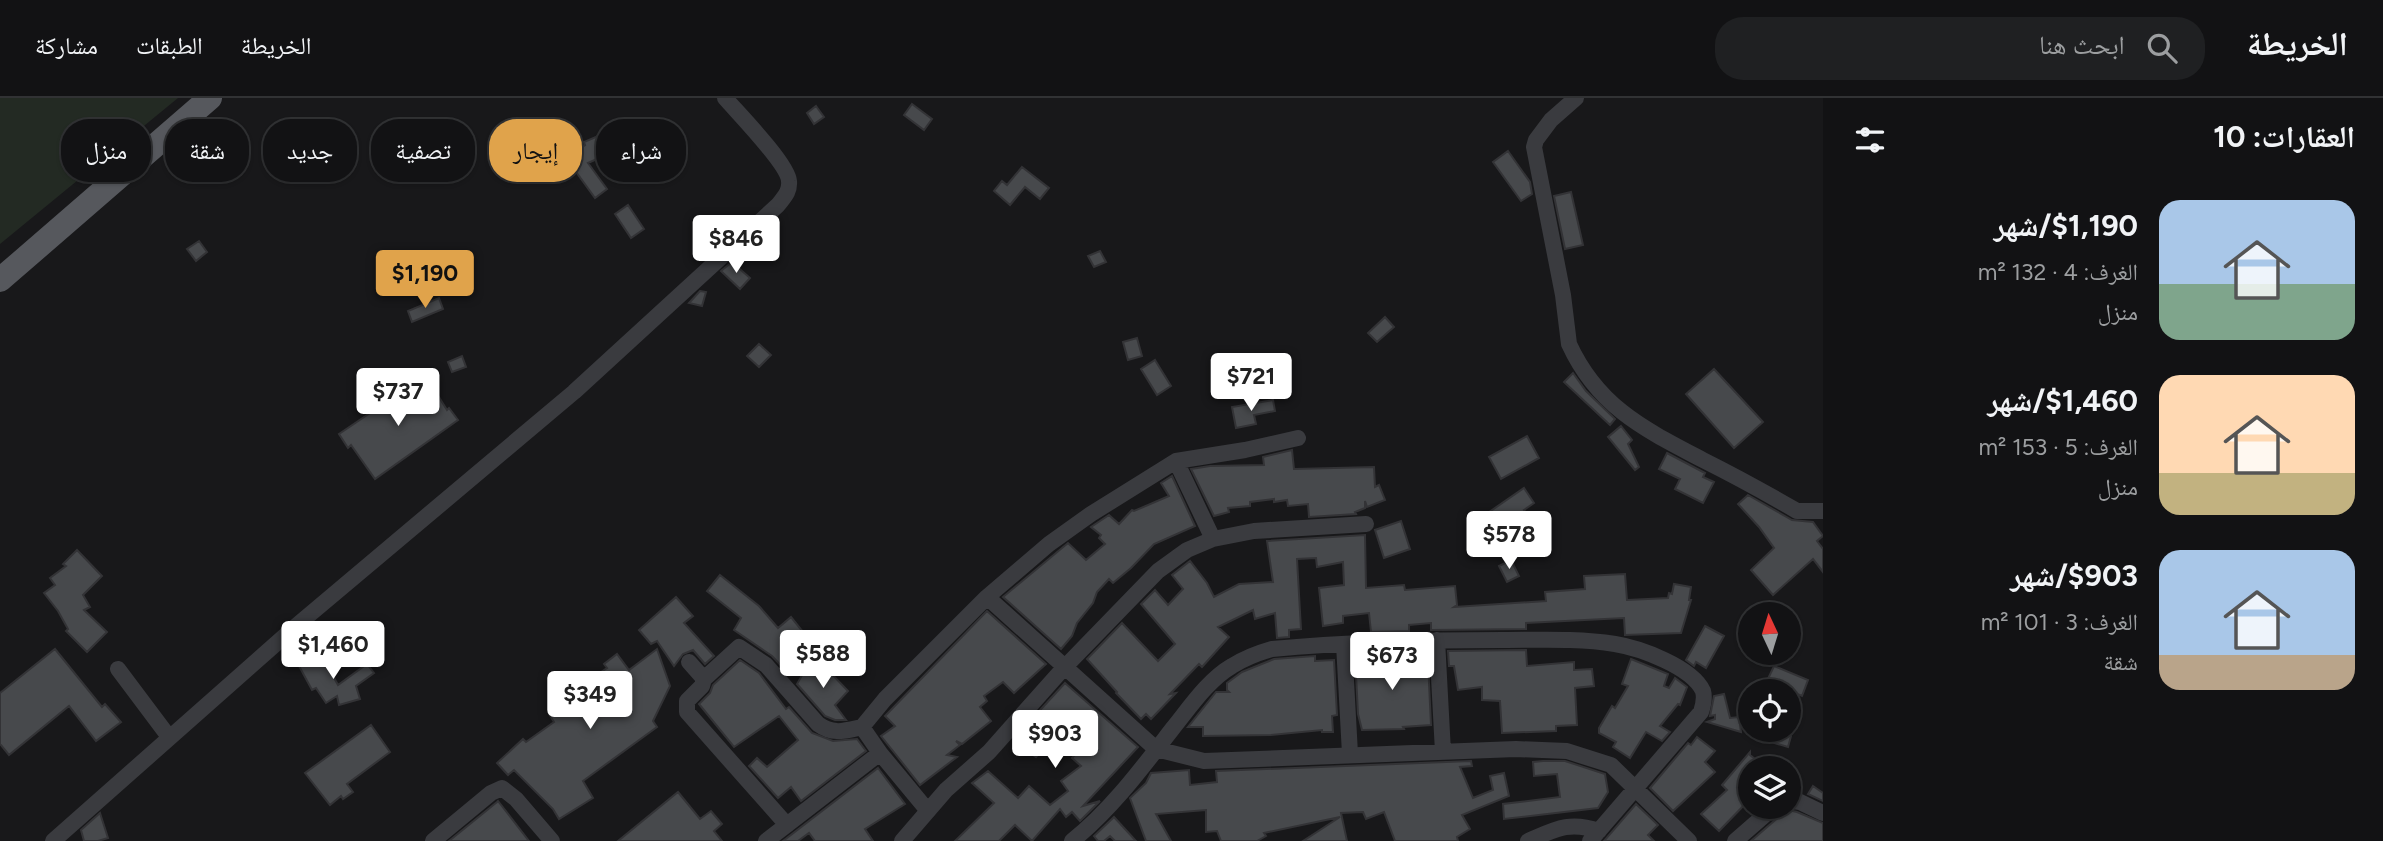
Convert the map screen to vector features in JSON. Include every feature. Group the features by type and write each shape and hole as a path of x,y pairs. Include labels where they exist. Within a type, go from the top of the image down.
{"main road":[{"path":"0,280 210,98"}],"street":[{"path":"52,841 305,618 574,392 778,205 788,193 788,175 725,98"},
{"path":"1576,98 1550,120 1536,140 1534,155 1545,196 1569,344 1579,365 1591,383 1630,421 1797,511 1823,511"},
{"path":"787,825 687,712 687,701 702,686 704,679 739,647 766,665 818,724 827,730 838,732 862,727 885,699 987,597 1049,544 1091,514 1177,461 1298,438"},
{"path":"1177,461 1213,539"},
{"path":"902,841 946,790 989,752 1158,571 1187,550 1213,539 1254,531 1366,524"},
{"path":"987,597 1156,750 1204,761 1443,751 1567,751 1611,765 1689,841"},
{"path":"1437,640 1443,751"},
{"path":"1072,841 1086,834 1199,696 1230,667 1252,655 1272,649 1437,640 1564,640 1616,644 1646,651 1676,666 1703,692 1701,712 1595,836 1583,825 1566,825 1528,841"},
{"path":"1344,644 1350,754"},
{"path":"689,662 704,679"},
{"path":"118,669 169,737"},
{"path":"862,727 880,754 928,811"},
{"path":"766,841 880,754"},
{"path":"433,841 491,793 502,788 516,799 552,841"},
{"path":"1801,802 1823,813"},
{"path":"1735,841 1760,819"}],"shaded area":[{"path":"0,98 178,98 151,120 61,119 61,182 76,182 0,244"}],"building":[{"path":"912,104 932,119 924,130 904,115"},
{"path":"816,106 824,117 814,124 807,113"},
{"path":"596,137 596,159 588,163 596,174 596,182 602,182 607,189 595,198 582,180 584,142"},
{"path":"1508,151 1530,182 1532,194 1521,201 1493,162"},
{"path":"1022,167 1049,188 1040,199 1025,187 1010,205 994,191 1002,181 1007,185"},
{"path":"1571,192 1583,245 1565,249 1554,196"},
{"path":"628,205 644,229 631,238 615,214"},
{"path":"199,241 207,252 196,261 187,249"},
{"path":"1100,251 1106,262 1094,267 1088,256"},
{"path":"732,262 750,278 740,289 721,271"},
{"path":"700,291 706,292 702,306 689,303"},
{"path":"439,298 443,309 412,322 408,311"},
{"path":"1385,317 1394,327 1377,342 1368,333"},
{"path":"1137,338 1142,356 1128,360 1123,342"},
{"path":"759,344 771,355 759,367 747,356"},
{"path":"462,356 466,367 452,372 448,362"},
{"path":"1155,360 1171,386 1157,395 1141,369"},
{"path":"1714,369 1763,422 1734,448 1686,394"},
{"path":"1573,373 1586,391 1615,419 1610,425 1564,382"},
{"path":"422,378 434,396 437,394 447,410 449,408 458,420 375,479 351,445 348,448 339,434"},
{"path":"1273,400 1275,411 1254,415 1256,424 1236,428 1232,407"},
{"path":"1621,426 1632,440 1628,444 1639,467 1635,470 1608,437"},
{"path":"1527,436 1539,458 1501,479 1489,457"},
{"path":"1292,450 1294,469 1374,467 1375,487 1379,485 1385,500 1367,507 1365,501 1365,508 1355,512 1356,514 1309,517 1308,504 1288,506 1287,500 1274,502 1274,499 1250,502 1250,506 1228,508 1229,512 1214,516 1191,469 1264,465 1263,457"},
{"path":"1667,453 1705,473 1703,477 1714,482 1703,503 1675,489 1680,479 1659,469"},
{"path":"1172,476 1195,526 1154,544 1113,583 1109,579 1097,592 1093,603 1061,649 1003,597 1068,543 1086,560 1105,544 1099,538 1101,535 1091,527 1109,515 1119,524 1132,510 1169,496 1161,483"},
{"path":"1524,488 1534,503 1524,510 1534,524 1506,543 1501,535 1494,541 1479,519"},
{"path":"1748,495 1792,520 1813,522 1823,536 1817,541 1823,549 1823,572 1813,559 1773,595 1751,570 1774,548 1738,504"},
{"path":"1401,521 1410,549 1384,558 1375,530"},
{"path":"1365,535 1366,588 1404,585 1405,590 1455,586 1457,605 1454,607 1546,601 1545,592 1585,589 1584,576 1625,574 1627,600 1668,598 1669,593 1672,594 1674,584 1691,587 1691,600 1681,633 1625,635 1624,618 1526,623 1526,629 1431,630 1431,623 1409,625 1409,631 1371,632 1369,613 1343,616 1343,623 1323,626 1319,588 1344,585 1343,562 1317,567 1316,558 1297,559 1301,629 1289,630 1289,637 1277,638 1275,613 1255,619 1253,610 1218,627 1229,637 1202,667 1199,664 1170,694 1176,693 1151,719 1146,714 1141,719 1087,659 1122,623 1158,661 1175,644 1141,604 1155,590 1168,605 1183,589 1172,575 1190,561 1214,597 1239,584 1273,582 1267,541"},
{"path":"77,550 102,576 83,595 90,607 84,610 107,632 87,652 66,631 68,629 58,611 44,593 55,585 50,578 66,566 63,564"},
{"path":"1511,560 1519,576 1507,582 1499,566"},
{"path":"720,575 759,606 778,628 791,617 816,648 786,671 772,656 734,630 741,618 707,591"},
{"path":"676,597 693,616 684,623 714,656 705,664 693,650 683,654 674,666 657,641 651,644 639,630"},
{"path":"987,611 1046,664 1014,693 1003,682 984,696 987,701 980,707 991,721 962,744 956,741 960,745 947,755 957,757 920,785 881,736 895,726 885,716"},
{"path":"1705,626 1724,636 1706,668 1696,662 1694,666 1686,660"},
{"path":"55,649 102,707 105,704 121,722 96,741 69,706 9,755 0,744 0,693"},
{"path":"657,649 670,686 653,721 657,727 583,781 593,798 559,819 553,809 514,770 508,775 497,763 523,739 526,742 554,722 549,714 567,702 560,692 570,686 573,691 607,668 604,664 617,654 629,670"},
{"path":"1526,650 1527,666 1574,662 1574,670 1592,669 1594,686 1575,688 1577,725 1556,726 1556,731 1502,733 1500,701 1482,700 1482,687 1458,690 1454,666 1449,666 1448,651"},
{"path":"1410,652 1410,664 1428,662 1431,725 1362,730 1358,714 1355,654"},
{"path":"321,654 338,685 367,664 374,673 356,686 360,699 339,705 337,696 326,703 316,688 312,690 299,666"},
{"path":"1315,656 1315,661 1334,660 1337,715 1332,716 1333,732 1322,730 1271,735 1203,736 1203,727 1188,727 1216,692 1229,692 1227,683 1242,672 1274,659"},
{"path":"1631,659 1668,674 1664,686 1669,688 1675,678 1687,687 1680,705 1678,704 1660,726 1670,732 1662,741 1646,732 1630,758 1613,747 1616,742 1599,733 1599,728 1628,686 1622,684"},
{"path":"740,660 759,673 786,709 789,707 812,733 833,741 857,739 866,751 801,801 791,787 778,798 749,766 757,758 767,767 798,740 779,716 734,747 699,704 710,693 713,685"},
{"path":"810,661 828,670 848,691 835,705 846,720 825,716 797,684"},
{"path":"1774,666 1808,680 1802,696 1801,679 1768,679"},
{"path":"1065,683 1138,747 1083,806 1100,801 1080,821 1072,812 1066,817 1060,809 1032,841 1015,825 999,841 955,841 994,803 972,783 988,771 1018,798 1029,786 1050,805 1068,791 1061,781 1081,766 1072,758 1083,746 1067,731 1054,744 1050,740 1036,757 1023,747 1029,740 1020,732"},
{"path":"1724,694 1730,718 1738,717 1738,731 1707,722 1715,719 1715,715 1710,716 1714,696"},
{"path":"371,725 390,752 347,784 353,792 343,799 341,796 330,805 305,773"},
{"path":"1697,737 1715,751 1705,762 1715,772 1673,811 1650,788 1688,743 1691,745"},
{"path":"1771,742 1789,742 1788,747"},
{"path":"1471,761 1472,766 1460,767 1473,798 1493,790 1490,776 1504,773 1509,796 1462,815 1470,829 1457,837 1458,841 1395,841 1384,812 1366,819 1363,812 1341,813 1347,841 1303,841 1340,817 1264,833 1266,836 1257,841 1221,841 1217,831 1206,832 1206,810 1156,814 1171,841 1146,841 1130,798 1146,783 1151,773 1189,770 1190,785 1217,782 1216,771"},
{"path":"1565,761 1605,774 1608,792 1598,808 1504,819 1503,804 1560,797 1557,774 1534,776 1533,762"},
{"path":"1738,766 1738,811 1719,831 1701,814 1727,790 1722,785"},
{"path":"878,768 905,804 865,829 873,841 815,841 809,833 798,841 783,841"},
{"path":"1813,786 1823,793 1823,801 1808,794"},
{"path":"678,792 700,819 711,811 722,824 714,831 722,841 618,841"},
{"path":"497,802 529,841 449,841"},
{"path":"1636,804 1658,825 1648,835 1654,841 1604,841"},
{"path":"100,813 108,838 84,841 81,830"},
{"path":"1801,814 1823,823 1823,841 1751,841 1776,819 1801,819"},
{"path":"1114,817 1136,841 1115,841 1110,836 1104,841 1098,841 1094,836"}]}
